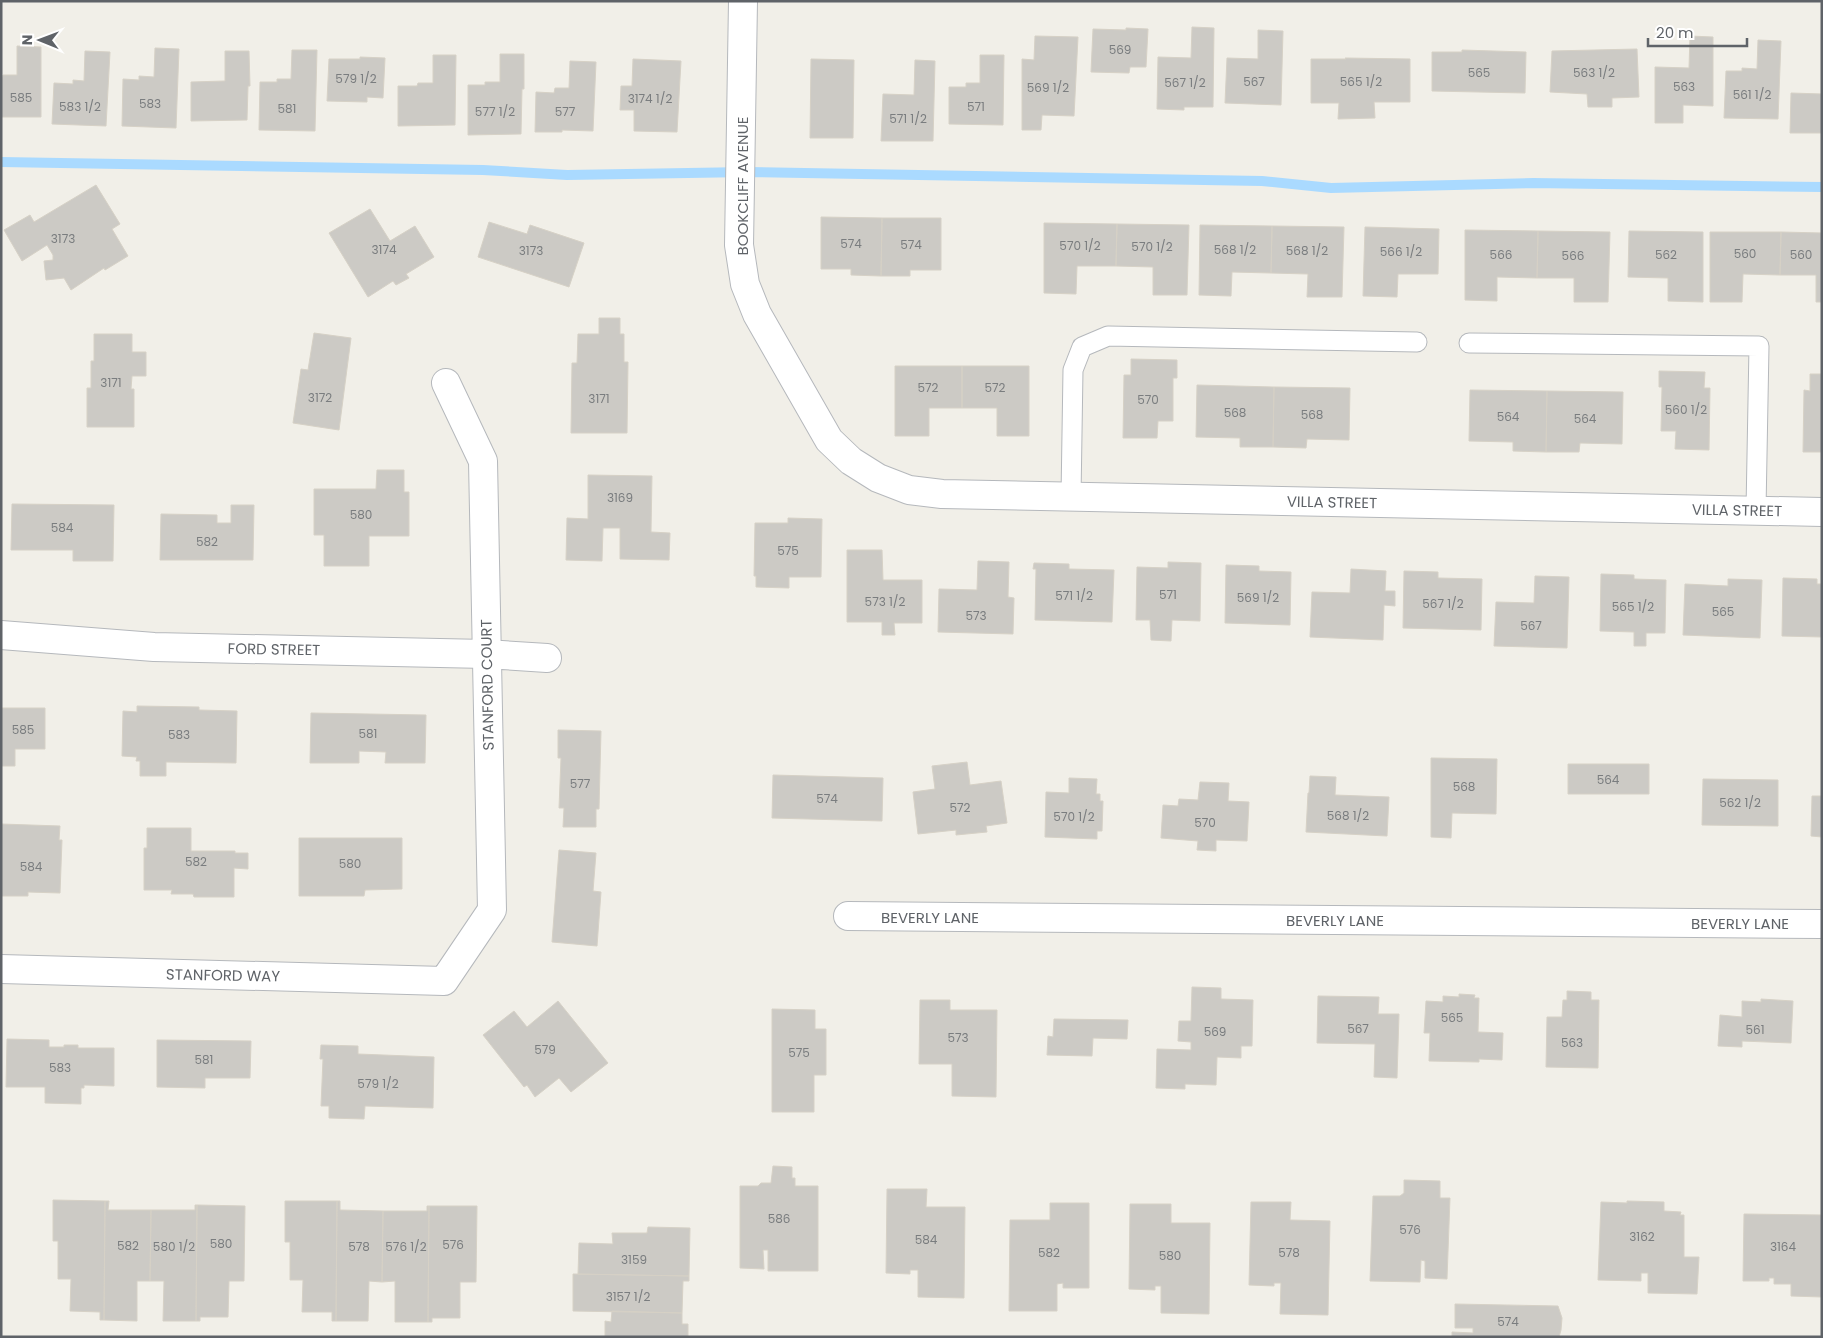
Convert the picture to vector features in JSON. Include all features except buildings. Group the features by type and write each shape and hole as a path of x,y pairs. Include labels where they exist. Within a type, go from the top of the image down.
{"street":[{"name":"BOOKCLIFF AVENUE","path":"743,1 739,245 745,284 757,314 829,440 851,461"},
{"name":"STANFORD COURT","path":"444,981 492,910 483,461 446,383"},
{"name":"VILLA STREET","path":"851,461 878,478 909,490 942,494 1822,512"},
{"name":"FORD STREET","path":"1,635 154,647 486,654 547,658"},
{"name":"BEVERLY LANE","path":"848,916 1822,924"},
{"name":"STANFORD WAY","path":"1,969 444,981"}],"lane":[{"path":"1071,497 1073,370 1082,347 1108,336 1417,342"},
{"path":"1470,343 1759,346 1756,510"}],"waterway":[{"path":"1,162 483,170 567,175 748,172 1262,181 1331,188 1533,183 1822,187"}]}
